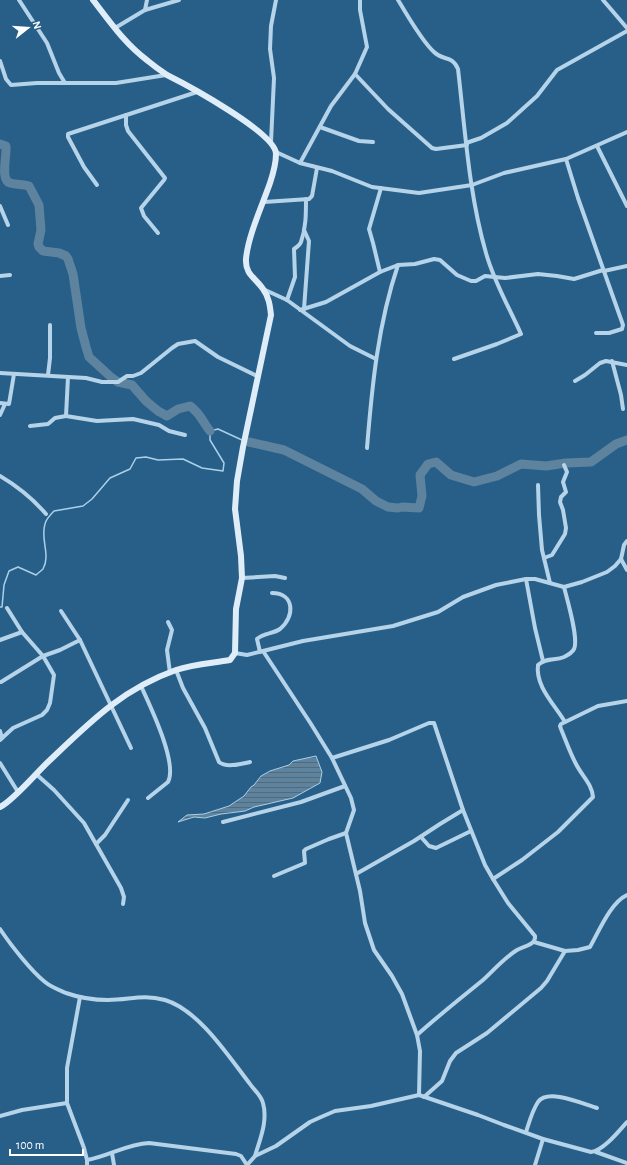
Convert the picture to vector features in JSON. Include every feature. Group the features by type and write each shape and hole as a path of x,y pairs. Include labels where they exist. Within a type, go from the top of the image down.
{"street":[{"path":"19,0 54,57 59,73 65,83"},
{"path":"0,807 18,792 91,721 110,705 141,686 173,671 230,660 235,653 236,608 242,578 235,508 237,481 257,376 271,315 268,299 263,288 247,270 246,259 250,238 264,202 275,166 276,152 271,142 248,123 166,74 140,55 123,39 93,0"},
{"path":"145,10 147,0"},
{"path":"115,28 145,10 179,0"},
{"path":"271,142 274,78 270,49 271,26 276,0"},
{"path":"300,163 331,106 355,74 367,47 367,40 360,10 360,0"},
{"path":"398,0 434,53 440,57 452,60 458,69 479,231 493,276 521,334 454,359"},
{"path":"603,0 627,28"},
{"path":"355,74 388,108 432,148 436,149 467,144 481,138 507,122 537,96 557,70 627,32"},
{"path":"0,61 6,79 11,85 37,83 116,83 166,74"},
{"path":"97,185 84,167 68,135 198,92"},
{"path":"126,116 126,126 128,131 165,178 141,208 144,216 158,233"},
{"path":"320,128 359,141 373,142"},
{"path":"276,152 300,163 332,171 372,187 419,193 472,185 504,173 566,159 627,132"},
{"path":"597,146 627,205"},
{"path":"566,159 623,327 609,333 596,333"},
{"path":"264,202 306,199 312,196 317,168"},
{"path":"380,272 374,243 369,229 381,188"},
{"path":"287,300 295,278 294,249 300,244 306,220 306,199"},
{"path":"0,206 8,225"},
{"path":"302,309 309,246 309,241 304,230"},
{"path":"302,309 326,302 380,272 398,266 436,259 444,263 457,275 476,281 485,276 505,278 538,274 574,279 604,270 627,266"},
{"path":"367,448 376,359 387,303 398,266"},
{"path":"0,276 10,275"},
{"path":"263,288 302,309 350,346 376,359"},
{"path":"48,376 50,358 50,325"},
{"path":"0,373 86,378 102,382 118,382 128,376 141,373 178,344 195,341 218,357 257,376"},
{"path":"575,380 585,375 600,363 606,361 627,365"},
{"path":"612,362 621,395 623,409"},
{"path":"0,415 2,404 9,403 14,374"},
{"path":"66,416 68,377"},
{"path":"30,426 48,424 55,418 66,416 97,421 134,419 159,425 169,431 185,435"},
{"path":"544,558 554,553 566,531 563,510 560,502 561,497 566,492 563,482 567,472 564,465"},
{"path":"0,476 12,483 46,514"},
{"path":"538,486 539,515 544,558 550,583"},
{"path":"235,653 247,655 303,641 393,626 438,612 463,597 496,584 535,579 564,587 582,582 607,572 621,559 624,545 627,541"},
{"path":"621,559 627,570"},
{"path":"242,578 274,576 285,578"},
{"path":"526,579 543,661"},
{"path":"564,587 572,621 575,642 574,649 570,654 563,658 543,661 538,665 537,672 543,689 565,722"},
{"path":"272,593 281,593 288,598 290,606 289,618 280,629 257,639 261,652 311,724 332,758 351,798 354,810 346,833 371,943 377,955 398,986 416,1035 420,1051 419,1095"},
{"path":"1,739 13,728 42,715 47,710 50,703 54,675 43,656 22,632 7,608"},
{"path":"61,611 80,640 131,748"},
{"path":"168,622 172,630 167,650 173,671 205,728 219,762 229,765 250,762"},
{"path":"0,640 22,632"},
{"path":"1,682 43,656 60,650 80,640"},
{"path":"141,686 156,722 171,768 168,782 148,798"},
{"path":"493,880 558,832 593,797 593,791 590,784 576,765 560,729 561,724 598,706 627,701"},
{"path":"332,758 389,740 432,722 434,723 463,810 486,865 493,880 508,903 535,936 534,942"},
{"path":"0,731 1,739"},
{"path":"0,764 18,792"},
{"path":"36,774 69,805 84,822 121,888 124,897 123,904"},
{"path":"224,822 294,804 346,786"},
{"path":"96,844 105,835 128,800"},
{"path":"356,874 421,837 463,810"},
{"path":"421,837 429,846 436,848 471,831"},
{"path":"274,876 305,863 304,851 306,849 346,833"},
{"path":"416,1035 520,948 534,942 564,951 578,950 590,946 614,905 620,898 627,895"},
{"path":"0,929 46,983 67,993 80,997 108,1000 146,996 166,1000 191,1015 220,1046 263,1101 265,1110 263,1126 255,1156"},
{"path":"424,1098 442,1080 450,1061 456,1053 487,1033 541,988 547,981 564,951"},
{"path":"80,997 67,1068 66,1103 84,1148 87,1162 137,1143 149,1143 236,1154 241,1156 247,1165 255,1156 276,1146 310,1122 335,1112 371,1106 419,1095 543,1139 596,1152 627,1163"},
{"path":"526,1132 538,1102 543,1098 558,1096 597,1108"},
{"path":"0,1116 22,1110 66,1103"},
{"path":"596,1152 627,1122"},
{"path":"535,1165 543,1139"},
{"path":"112,1153 114,1165"}],"water":[{"path":"316,756 322,772 320,783 293,798 254,807 245,811 205,818 194,817 178,822 187,815 204,814 229,806 244,796 261,776 270,771 289,765 293,761"}],"waterway":[{"path":"0,144 6,146 5,177 7,181 13,184 29,186 39,205 41,230 38,244 39,247 43,251 59,253 66,256 68,259 73,274 81,328 89,357 118,382 132,385 146,401 167,416 178,409 190,406 199,415 210,431"},
{"path":"0,607 2,607 4,585 9,571 18,567 36,575 43,569 46,558 44,535 45,524 46,520 54,511 83,506 92,499 110,478 130,469 136,458 146,457 158,460 183,459 202,468 223,471 224,463 210,440 210,431 218,429 242,440"},
{"path":"249,442 284,450 362,489 376,501 388,507 419,508 422,496 420,475 428,464 436,462 451,475 474,482 497,476 521,464 546,466 566,463 591,462 616,444 627,440"}]}
